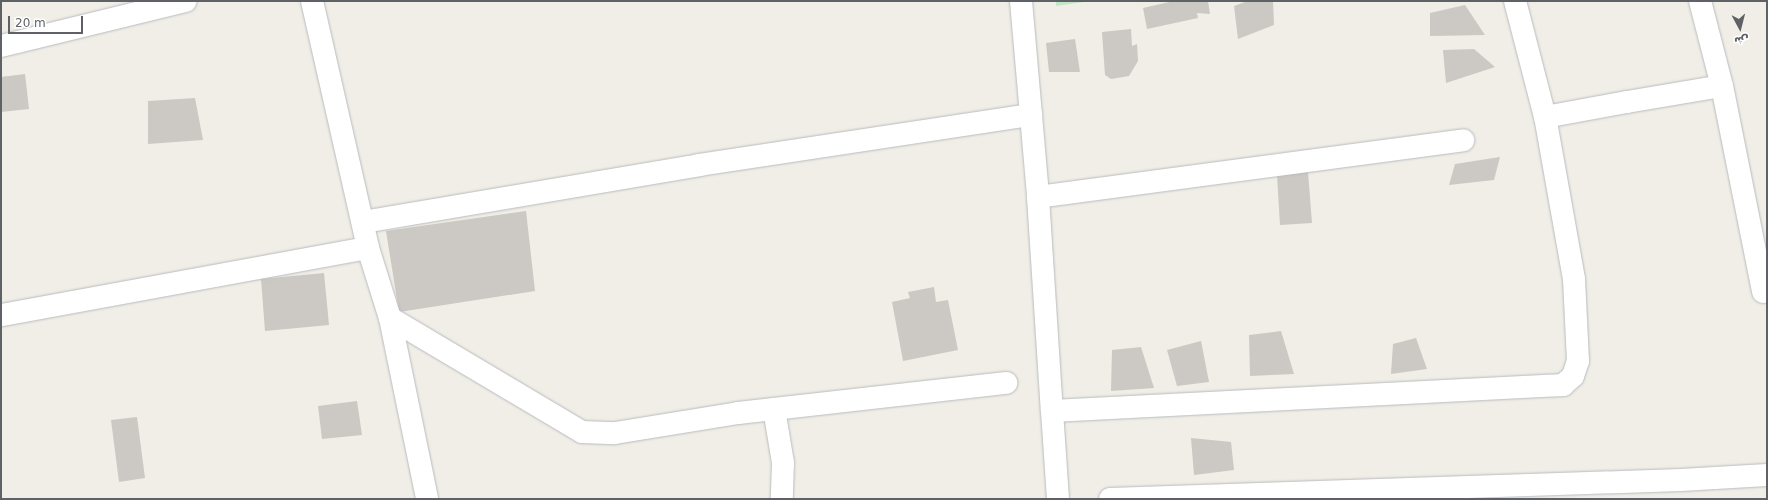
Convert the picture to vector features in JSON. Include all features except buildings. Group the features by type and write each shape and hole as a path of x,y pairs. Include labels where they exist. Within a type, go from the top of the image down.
{"street":[{"path":"1,46 186,1"},
{"path":"312,1 368,248 390,318 427,499"},
{"path":"1021,1 1038,197 1058,499"},
{"path":"1052,411 1563,385 1573,376 1578,361 1574,279 1545,117 1515,1"},
{"path":"1700,1 1722,86 1763,292"},
{"path":"1545,117 1722,86"},
{"path":"363,222 699,165 1031,115"},
{"path":"1038,197 1463,140"},
{"path":"2,315 368,248"},
{"path":"390,318 452,353 550,415 582,432 615,433 774,409 1006,383"},
{"path":"774,409 783,463 782,499"},
{"path":"1110,499 1681,480 1767,475"}],"green space":[{"path":"1056,1 1091,1 1056,6"}]}
